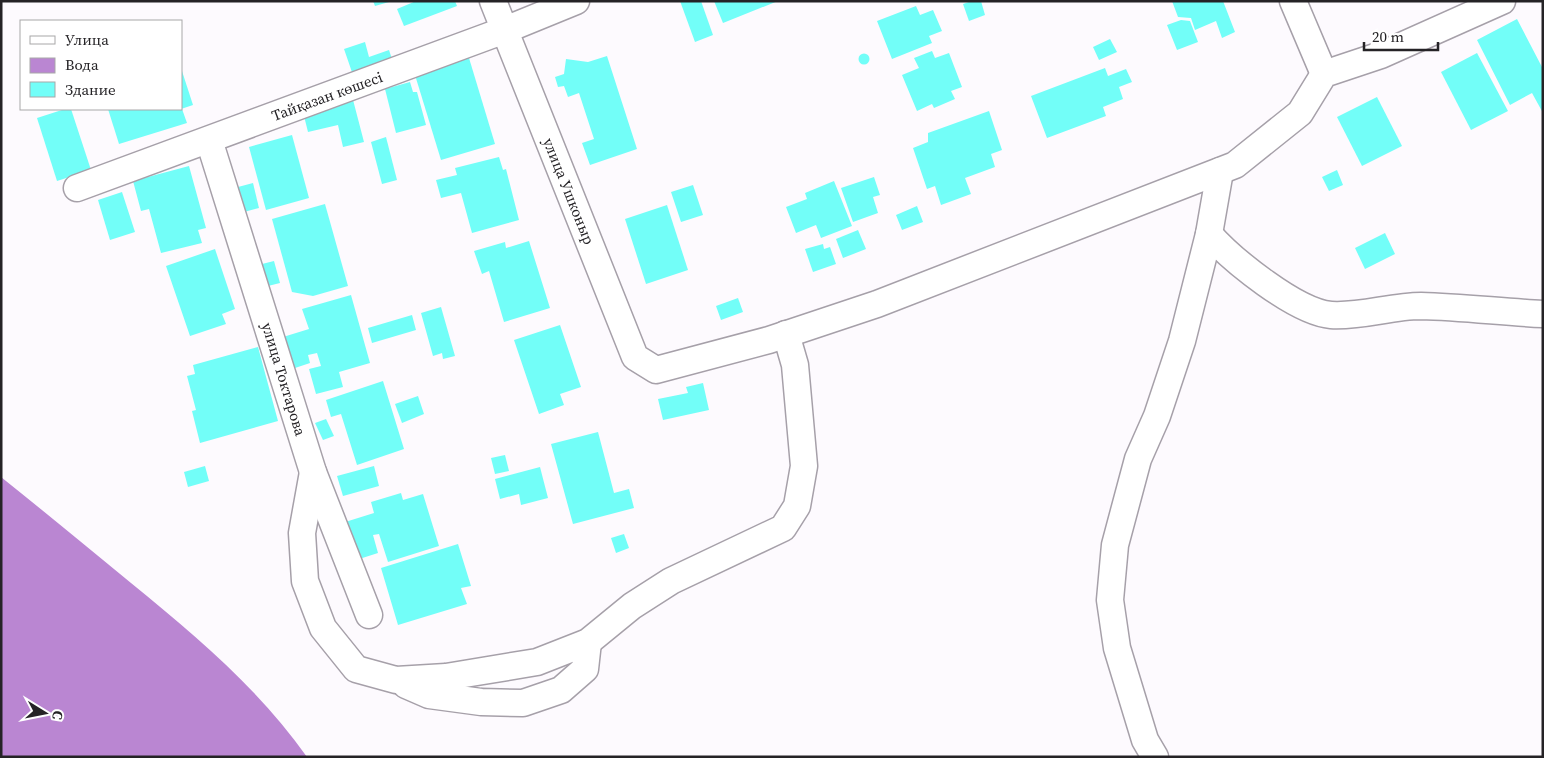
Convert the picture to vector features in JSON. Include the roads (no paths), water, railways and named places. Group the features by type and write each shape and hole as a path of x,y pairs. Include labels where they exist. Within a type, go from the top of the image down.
{"street":[{"name":"улица Ушконыр","path":"493,1 635,357 656,370 786,334"},
{"name":"Тайқазан көшесі","path":"77,188 505,30 576,1"},
{"path":"1293,1 1324,74"},
{"path":"396,680 446,678 537,662 588,642 632,606 671,581 782,528 797,506 804,466 795,365 786,334 877,304 1235,165 1300,112 1324,74 1381,55 1502,1"},
{"name":"улица Токтарова","path":"209,140 313,472 369,615"},
{"path":"1155,757 1145,740 1117,648 1110,600 1115,546 1138,459 1157,416 1182,341 1209,234 1220,171"},
{"path":"1209,234 1228,255 1266,284 1307,307 1330,315 1420,306 1543,314"},
{"path":"313,472 302,532 305,581 323,628 356,669 396,680 429,695 481,702 523,703 561,690 585,669 588,642"}],"water":[{"path":"1,477 155,603 225,664 268,708 307,757 1,757"}]}
